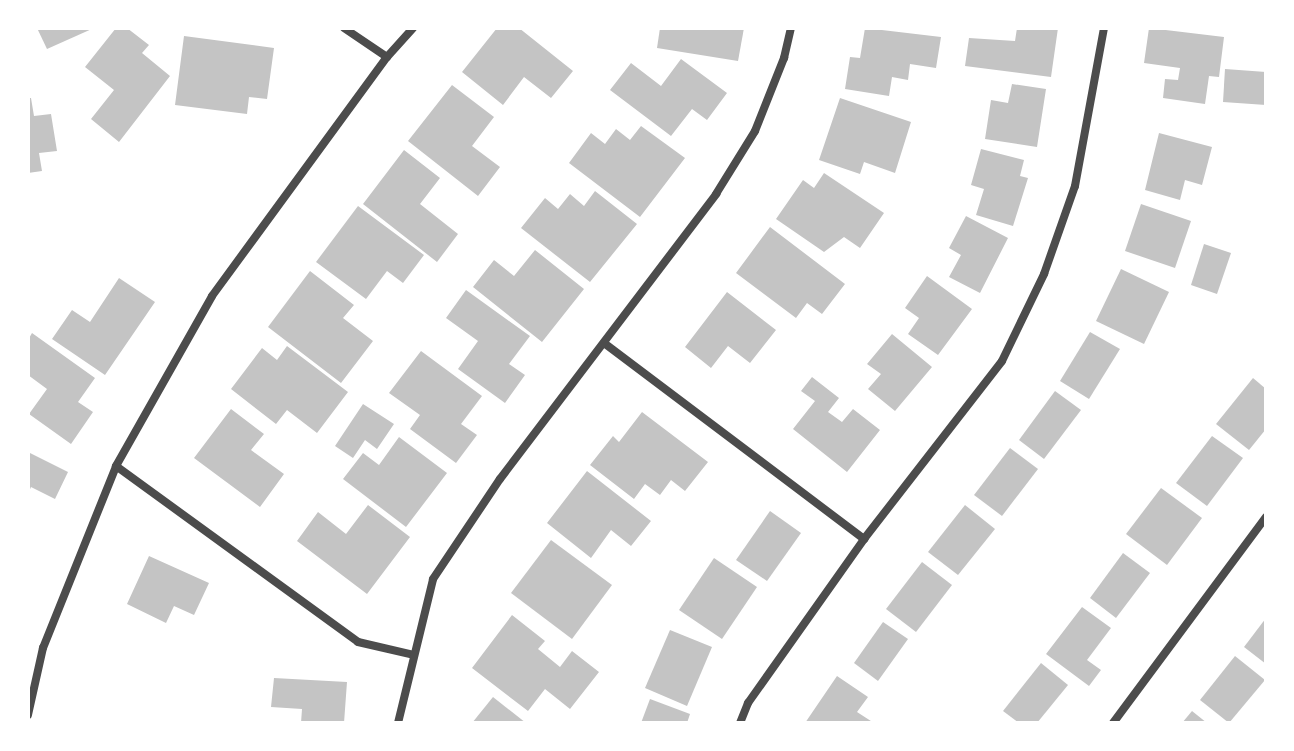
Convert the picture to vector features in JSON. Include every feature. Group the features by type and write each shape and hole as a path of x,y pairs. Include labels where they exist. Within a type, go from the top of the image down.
{"street":[{"path":"344,28 387,57"},
{"path":"28,715 43,648 116,466 212,296 387,57 413,28"},
{"path":"398,723 433,579 500,479 716,194 755,131 784,58 791,28"},
{"path":"740,723 748,703 864,539 1002,361 1044,274 1075,186 1104,28"},
{"path":"604,343 864,539"},
{"path":"116,466 358,642 414,655"},
{"path":"1113,723 1266,517"}],"building":[{"path":"37,28 94,28 47,49"},
{"path":"116,28 127,28 149,45 142,53 170,76 119,142 91,119 114,90 85,67"},
{"path":"497,28 519,28 573,71 551,98 524,77 503,105 462,72"},
{"path":"660,28 744,28 738,61 657,48"},
{"path":"865,28 941,37 936,68 910,64 908,80 892,77 889,96 845,89 850,57 860,58"},
{"path":"1017,28 1058,28 1051,77 965,66 969,38 1015,41"},
{"path":"1149,28 1224,37 1219,77 1209,76 1205,104 1163,98 1165,79 1178,80 1180,68 1144,63"},
{"path":"184,36 274,48 267,99 249,97 247,114 175,105"},
{"path":"681,59 727,93 707,120 692,109 671,136 610,90 631,63 661,86"},
{"path":"1225,69 1266,72 1266,105 1223,102"},
{"path":"1012,84 1046,89 1037,147 985,139 991,100 1008,103"},
{"path":"452,85 494,117 472,146 500,167 478,196 408,141"},
{"path":"28,98 31,98 34,116 51,114 57,151 39,153 42,171 28,173"},
{"path":"840,98 911,122 895,173 864,162 860,174 819,160"},
{"path":"641,126 685,158 640,217 569,163 591,133 605,144 616,129 630,140"},
{"path":"1159,133 1212,147 1202,185 1185,180 1180,200 1145,190"},
{"path":"981,149 1024,160 1020,176 1028,178 1013,226 976,215 984,189 971,185"},
{"path":"404,150 440,178 420,204 458,234 437,262 363,204"},
{"path":"824,173 884,213 860,248 844,237 824,252 776,219 803,180 814,188"},
{"path":"595,191 637,224 590,282 521,228 545,198 558,209 570,194 584,206"},
{"path":"1141,204 1191,221 1175,268 1125,251"},
{"path":"358,206 424,255 403,283 387,271 366,299 316,262"},
{"path":"966,216 1008,238 980,293 949,277 961,255 949,248"},
{"path":"770,227 845,284 822,314 807,303 796,318 736,273"},
{"path":"1204,244 1231,253 1217,294 1191,285"},
{"path":"535,250 584,289 542,342 473,287 494,260 514,276"},
{"path":"1121,269 1169,292 1144,344 1096,321"},
{"path":"310,271 354,305 343,318 373,341 341,383 268,327"},
{"path":"927,276 972,309 938,355 908,334 919,318 905,308"},
{"path":"119,278 155,302 105,375 52,339 72,310 90,322"},
{"path":"466,290 530,336 509,364 525,375 505,403 458,369 478,341 446,318"},
{"path":"727,292 776,330 750,363 728,346 711,368 685,347"},
{"path":"1090,332 1120,349 1089,399 1060,381"},
{"path":"32,333 95,378 78,402 93,412 71,444 29,414 47,389 28,375 28,340"},
{"path":"892,334 932,367 895,411 868,389 881,374 867,364"},
{"path":"287,346 348,392 317,433 287,410 276,424 231,389 262,348 277,360"},
{"path":"421,351 482,396 461,424 477,435 456,463 410,429 420,415 389,393"},
{"path":"812,377 839,398 828,412 842,422 853,409 880,430 847,472 793,429 815,401 801,391"},
{"path":"1253,378 1266,389 1266,429 1249,450 1216,424"},
{"path":"1055,391 1081,410 1044,459 1019,440"},
{"path":"363,404 394,424 377,449 365,440 353,458 335,446"},
{"path":"231,409 264,434 251,450 284,474 260,507 194,458"},
{"path":"642,412 708,462 685,491 671,480 660,495 645,484 634,499 590,465 613,436 619,442"},
{"path":"1212,436 1243,458 1207,506 1176,483"},
{"path":"399,437 447,473 406,527 343,479 363,453 379,465"},
{"path":"1010,448 1038,469 1002,516 974,495"},
{"path":"28,452 68,472 55,499 31,487 28,494"},
{"path":"587,471 651,521 631,546 611,530 591,558 547,523"},
{"path":"1161,488 1202,518 1167,565 1126,534"},
{"path":"368,505 410,537 367,594 297,541 318,512 346,534"},
{"path":"965,505 995,529 958,575 928,552"},
{"path":"770,511 801,533 767,581 736,560"},
{"path":"551,540 612,585 572,639 511,593"},
{"path":"1123,553 1150,573 1116,618 1090,598"},
{"path":"149,556 209,583 194,615 174,606 166,623 127,604"},
{"path":"714,558 757,587 722,639 679,610"},
{"path":"922,562 952,585 916,632 886,609"},
{"path":"1082,607 1111,628 1087,660 1101,670 1089,686 1046,654"},
{"path":"512,615 545,641 538,649 560,667 572,651 599,672 570,709 545,689 528,711 472,668"},
{"path":"1266,618 1266,664 1244,647"},
{"path":"883,622 908,639 878,681 854,663"},
{"path":"670,630 712,647 687,706 645,688"},
{"path":"1235,656 1265,680 1229,723 1200,700"},
{"path":"1041,663 1068,685 1037,723 1019,723 1003,711"},
{"path":"837,676 868,697 857,712 874,723 805,723"},
{"path":"274,678 347,682 344,723 301,723 302,709 271,707"},
{"path":"493,697 526,723 472,723"},
{"path":"650,699 690,714 687,723 641,723"},
{"path":"1192,711 1207,723 1182,723"}]}
